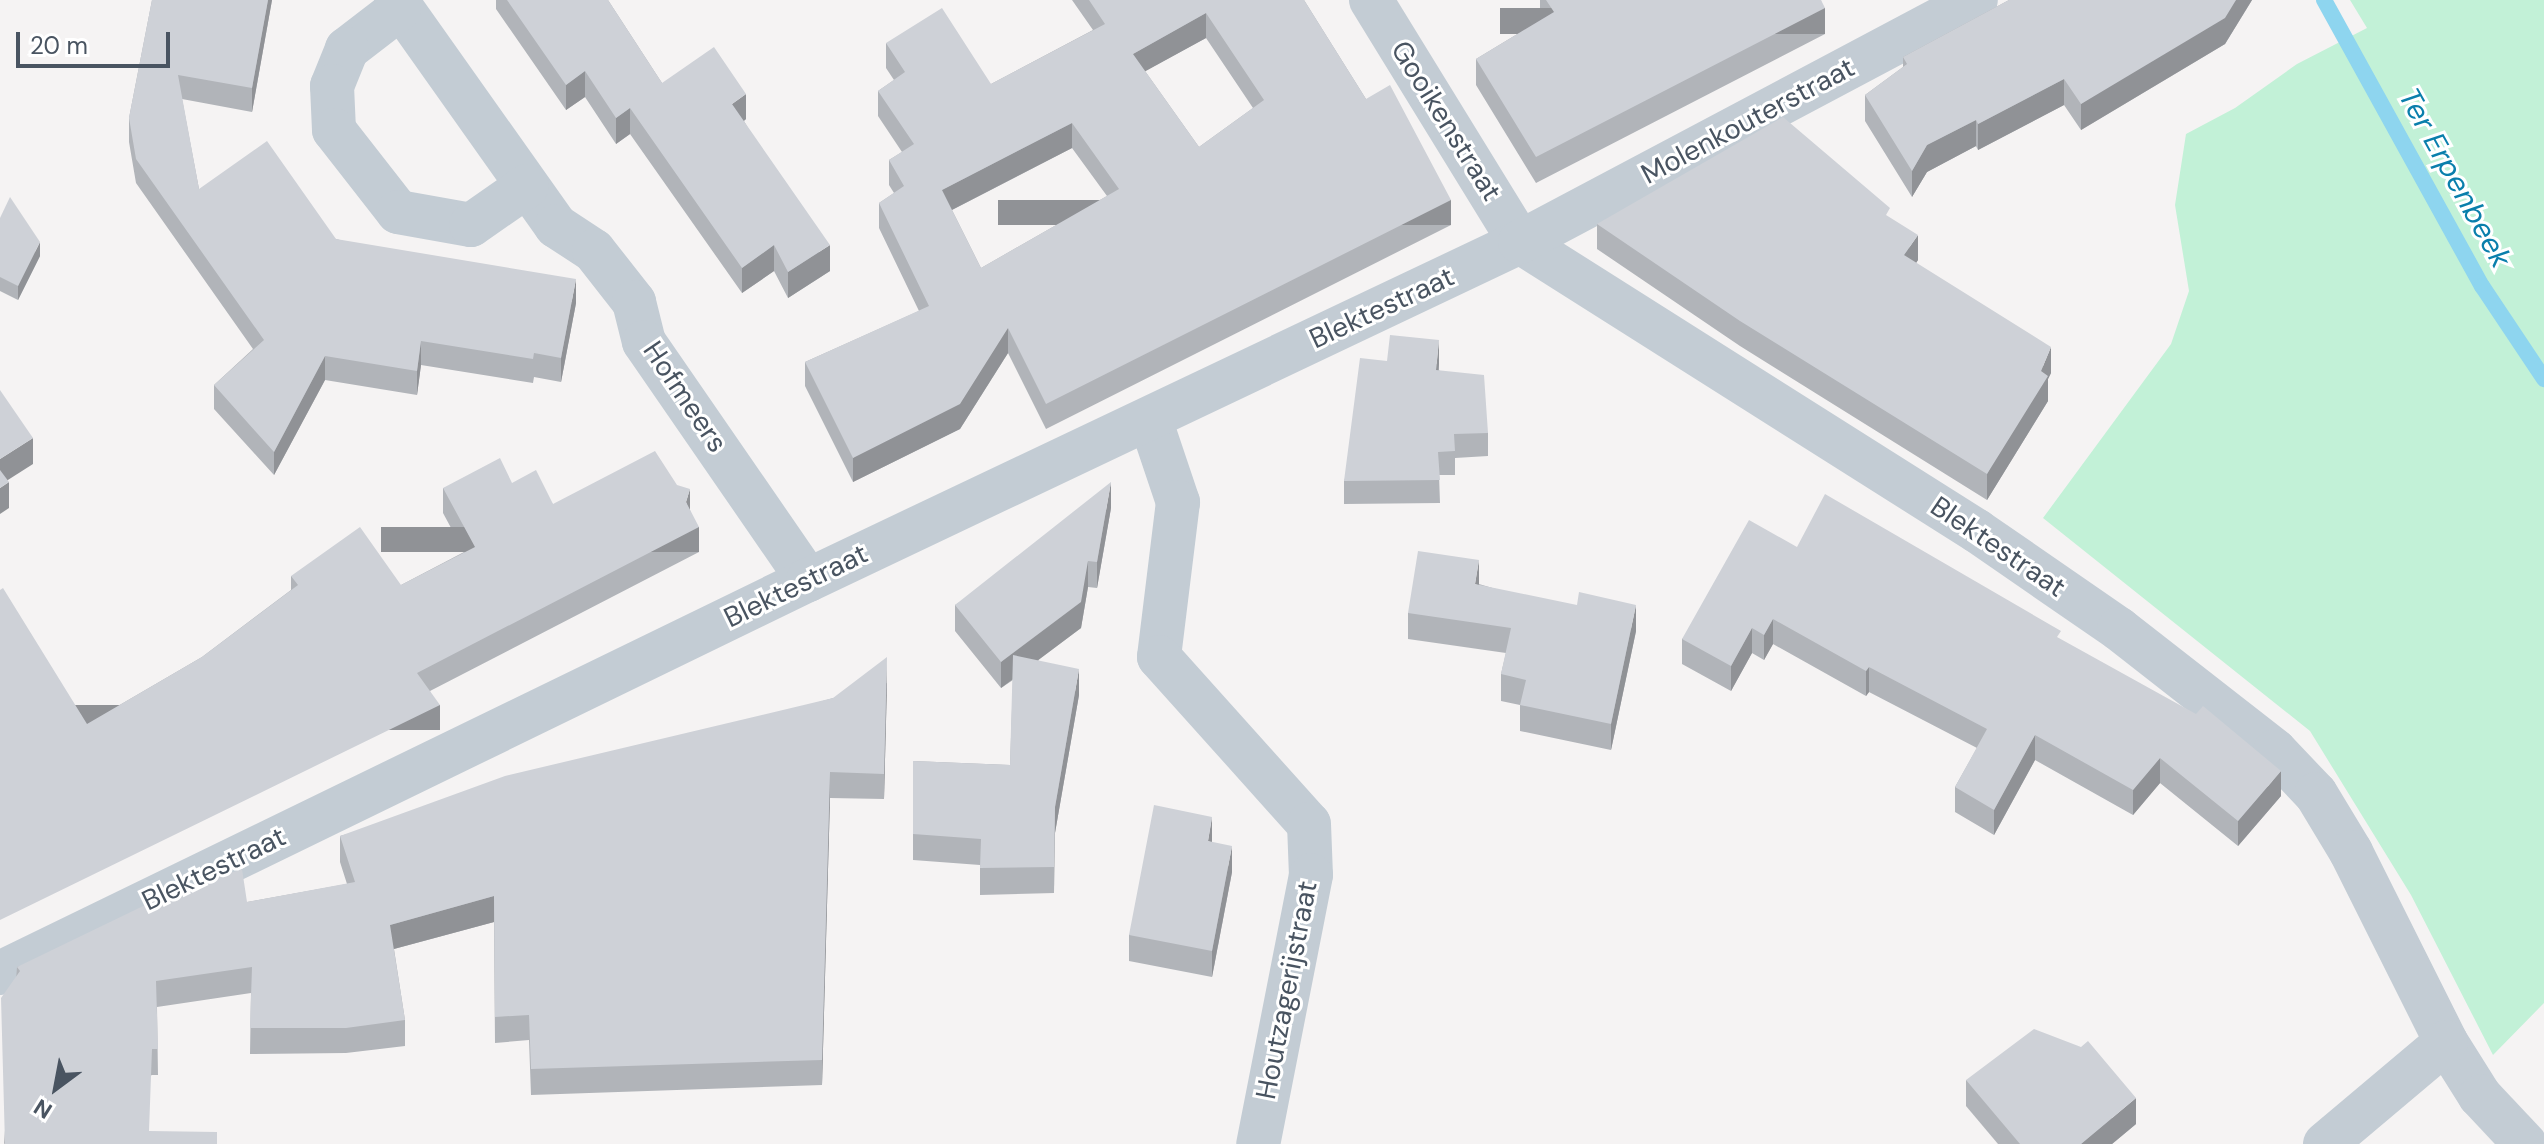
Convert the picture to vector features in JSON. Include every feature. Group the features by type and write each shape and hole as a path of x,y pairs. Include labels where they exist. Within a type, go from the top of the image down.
{"street":[{"name":"Gooikenstraat","path":"1371,0 1520,242"},
{"name":"Molenkouterstraat","path":"1520,242 1976,0"},
{"name":"Hofmeers","path":"527,186 471,225 398,212 334,130 332,86 347,49 398,5 556,226 594,251 634,302 644,342 808,580"},
{"name":"Blektestraat","path":"0,973 808,580 1520,242 1977,531 2119,629 2275,751 2316,794 2351,852 2446,1042 2480,1096 2525,1144"},
{"name":"Houtzagerijstraat","path":"1150,419 1178,502 1159,657 1309,824 1311,875 1258,1144"},
{"path":"2325,1144 2446,1042"}],"green space":[{"path":"2350,0 2544,0 2544,1003 2493,1055 2411,895 2310,731 2043,518 2171,344 2189,291 2175,205 2186,134 2235,108 2297,64 2367,28"}],"building":[{"path":"152,0 268,0 252,88 178,75 199,189 267,141 336,239 576,279 561,358 534,353 533,359 421,341 417,371 325,356 274,452 214,385 264,340 136,159 129,118"},
{"path":"507,0 608,0 662,83 714,47 746,94 732,104 830,245 788,272 774,245 742,268 630,108 616,118 585,71 566,85"},
{"path":"1089,0 1304,0 1366,99 1390,85 1451,200 1046,404 1008,328 960,404 853,458 805,362 929,306 879,203 904,186 889,160 914,144 878,91 905,72 886,43 942,8 991,84 1105,24","holes":["1206,13 1264,100 1199,147 1133,54","1072,123 1119,189 981,268 942,190"]},
{"path":"1546,0 1821,0 1825,8 1536,157 1476,59 1554,12"},
{"path":"2009,0 2236,0 2225,18 2081,104 2064,79 1978,124 1976,120 1927,145 1912,171 1865,95 1907,64 1903,57"},
{"path":"1783,117 1890,208 1886,215 1918,235 1904,255 2051,347 2041,371 2048,376 1987,474 1740,321 1597,224"},
{"path":"10,197 40,242 18,286 0,277 0,218"},
{"path":"1390,335 1439,340 1436,370 1484,375 1488,433 1454,434 1455,451 1438,452 1440,480 1344,481 1360,358 1387,361"},
{"path":"0,390 33,438 0,459"},
{"path":"655,451 677,485 690,489 686,502 699,527 417,673 440,705 0,920 0,590 3,588 87,724 202,657 298,585 291,576 360,527 401,585 475,547 443,488 500,458 512,483 536,470 553,504"},
{"path":"0,470 9,482 0,488"},
{"path":"1111,482 1097,562 1088,561 1081,602 1001,662 955,605"},
{"path":"1825,494 2061,631 2057,637 2196,714 2203,706 2281,771 2238,821 2160,758 2133,790 2035,735 1994,810 1955,787 1987,729 1869,667 1866,671 1773,619 1764,635 1752,628 1731,666 1682,639 1749,520 1797,547"},
{"path":"1418,551 1479,560 1475,584 1577,605 1579,592 1636,605 1611,724 1520,705 1526,680 1501,674 1511,628 1408,613"},
{"path":"1013,655 1079,669 1055,807 1054,867 980,868 981,839 913,834 913,761 1010,765"},
{"path":"887,657 884,774 830,772 822,1060 531,1069 529,1015 495,1017 494,896 390,925 405,1020 346,1028 250,1028 252,967 156,981 158,1049 152,1049 149,1131 217,1132 217,1144 5,1144 1,998 20,971 17,967 168,894 242,869 247,902 355,882 340,836 505,776 833,698"},
{"path":"1154,805 1212,817 1208,841 1232,846 1212,951 1129,935"},
{"path":"2034,1029 2081,1047 2088,1041 2136,1098 2081,1144 2020,1144 1966,1080"}],"waterway":[{"name":"Ter Erpenbeek","path":"2324,0 2482,286 2544,379"}]}
